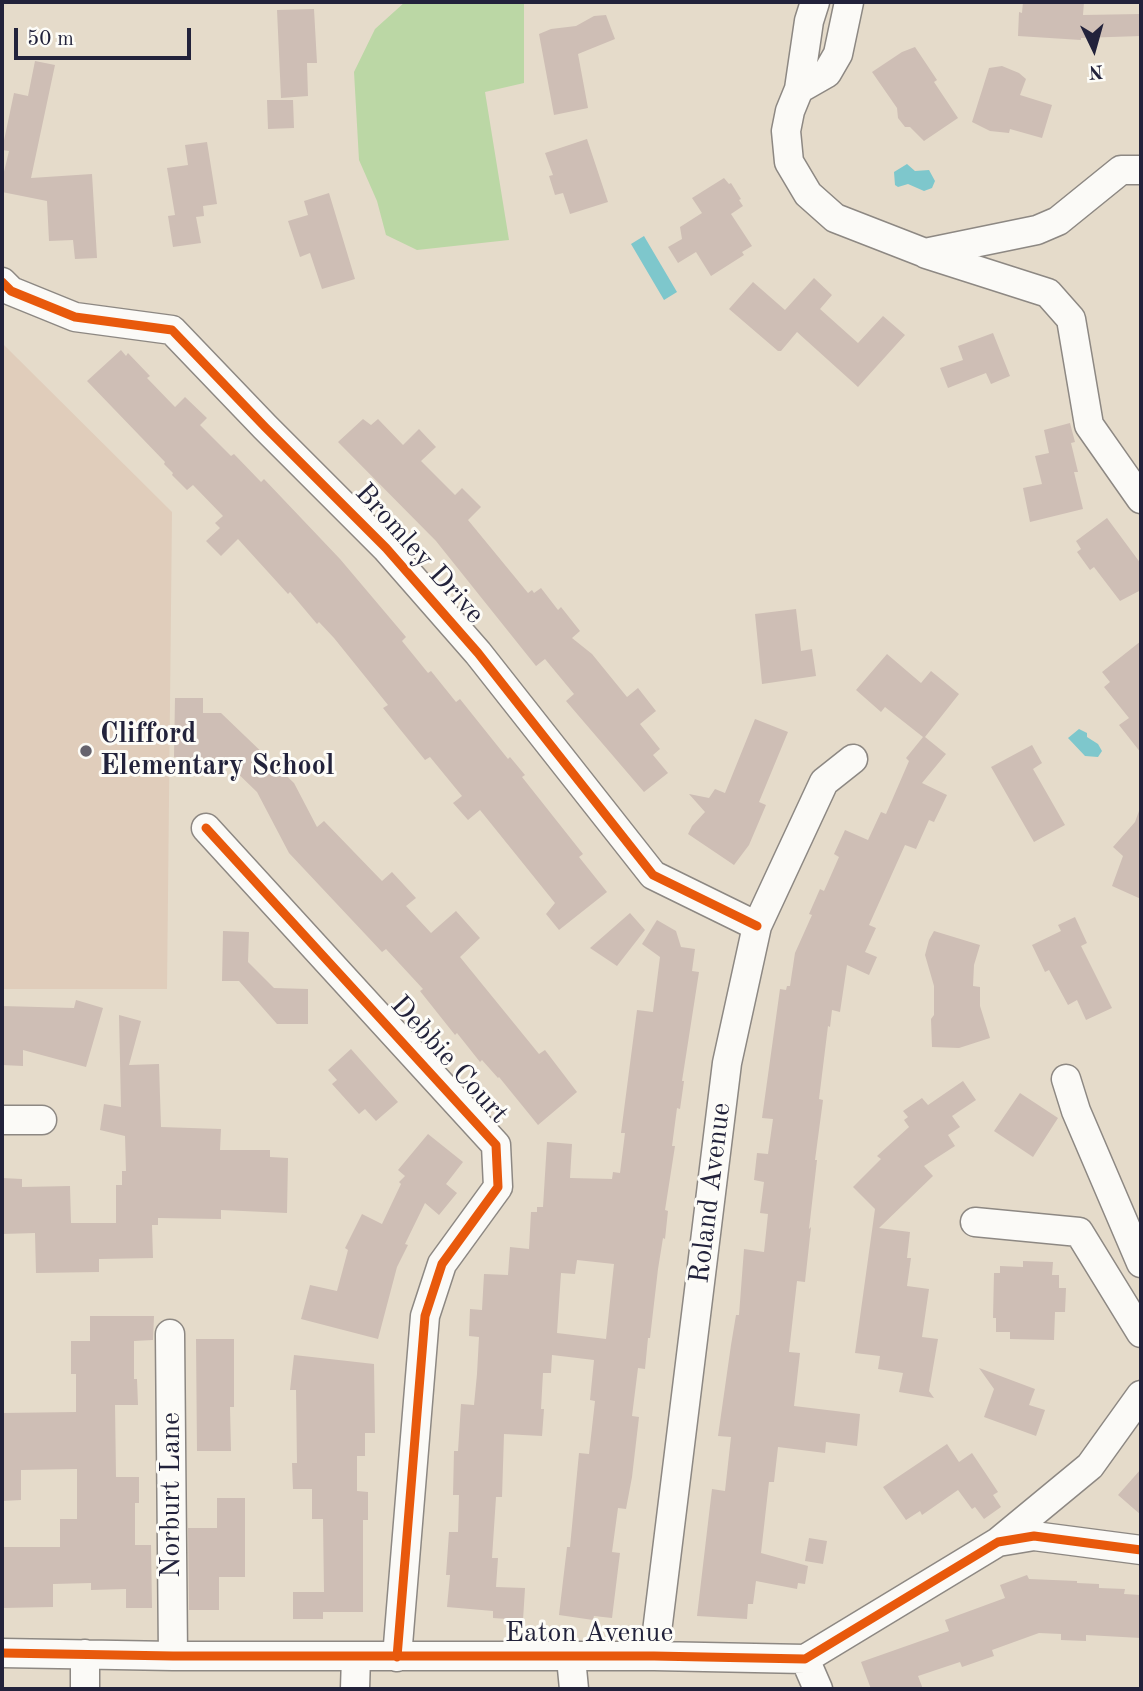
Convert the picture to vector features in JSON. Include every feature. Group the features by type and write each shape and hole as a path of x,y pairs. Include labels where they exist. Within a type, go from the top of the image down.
{"street":[{"path":"815,2 809,21 799,89 786,131 789,162 808,194 835,218 925,253 1048,293 1071,319 1089,425 1141,499"},
{"path":"799,89 827,73 838,54 849,2"},
{"path":"925,253 1037,230 1058,221 1121,170 1141,170"},
{"name":"Bromley Drive","path":"2,282 11,291 75,317 172,330 265,428 386,548 478,653 653,875 757,926"},
{"name":"Roland Avenue","path":"654,1656 727,1063 757,926 824,782 853,759"},
{"name":"Debbie Court","path":"206,828 496,1145 498,1187 442,1264 425,1316 397,1657"},
{"path":"1066,1079 1076,1111 1141,1263"},
{"path":"2,1120 42,1120"},
{"path":"975,1222 1079,1231 1141,1333"},
{"name":"Norburt Lane","path":"170,1334 173,1656"},
{"path":"818,1689 805,1659 998,1542 1090,1465 1141,1395"},
{"path":"998,1542 1034,1536 1141,1550"},
{"name":"Eaton Avenue","path":"2,1653 805,1659"},
{"path":"85,1654 85,1689"},
{"path":"355,1689 356,1657"},
{"path":"571,1658 574,1689"}],"shaded area":[{"name":"Clifford Elementary School","path":"2,343 172,512 167,989 2,989"}],"green space":[{"path":"405,2 524,2 524,83 485,92 509,240 417,250 386,235 377,201 359,160 354,72 375,29"}],"water":[{"path":"907,164 915,171 929,170 935,181 932,188 924,191 908,184 898,187 895,185 894,172"},
{"path":"644,236 677,292 664,300 631,244"},
{"path":"1079,729 1098,744 1102,751 1098,757 1085,756 1068,738"}],"building":[{"path":"1023,2 1084,2 1083,15 1141,14 1141,36 1081,40 1018,36 1019,12 1022,13"},
{"path":"314,9 317,63 307,63 308,96 281,98 277,10"},
{"path":"606,15 615,39 578,54 588,108 554,115 539,34 551,29 576,26 594,16"},
{"path":"915,47 958,118 924,141 910,127 905,127 898,118 897,108 872,72 902,52"},
{"path":"35,61 55,65 31,178 92,174 97,258 75,259 73,240 49,241 47,201 2,192 9,151 2,150 14,93 28,96"},
{"path":"1002,66 1026,79 1020,95 1052,105 1042,138 1010,129 1009,133 990,131 972,122 989,68"},
{"path":"267,100 293,100 294,128 268,129"},
{"path":"587,139 608,202 570,214 563,193 555,195 549,176 553,175 545,153"},
{"path":"207,142 217,204 203,206 204,216 196,217 201,243 173,247 168,216 175,215 167,168 188,165 185,145"},
{"path":"724,178 731,183 741,199 739,200 743,206 731,214 752,246 742,252 744,255 711,276 696,252 678,263 668,247 682,239 680,227 702,213 692,198"},
{"path":"329,193 355,279 322,289 310,253 300,257 288,221 308,215 304,201"},
{"path":"814,278 832,295 820,309 858,343 883,316 905,335 858,387 797,332 781,351 778,351 729,309 753,282 785,310"},
{"path":"993,333 1010,376 991,384 986,373 948,388 940,368 963,360 958,346"},
{"path":"121,350 126,356 128,353 150,376 147,378 175,407 185,397 207,418 200,425 261,482 264,479 340,559 406,637 402,641 428,673 431,671 456,702 460,699 508,759 510,757 525,775 522,777 583,854 579,857 607,892 559,930 546,914 555,903 480,810 468,820 453,803 462,796 430,757 425,760 399,728 383,708 388,705 334,638 319,622 317,624 238,539 221,556 206,541 220,528 215,523 223,516 193,485 187,490 172,475 165,462 87,381"},
{"path":"363,419 371,425 378,419 403,445 419,429 436,447 421,461 455,495 462,488 481,507 468,520 528,593 532,590 534,593 541,588 558,610 561,607 580,631 572,638 592,654 627,697 638,688 656,711 640,724 660,749 653,755 668,773 644,792 566,701 574,694 545,659 536,666 436,541 338,442"},
{"path":"1070,423 1075,442 1071,443 1078,472 1074,472 1083,509 1030,522 1023,488 1042,484 1035,456 1049,453 1044,430"},
{"path":"1107,518 1141,564 1141,590 1120,601 1094,567 1090,570 1077,552 1081,549 1076,541"},
{"path":"796,609 801,651 812,649 816,676 762,684 755,614"},
{"path":"1141,641 1141,753 1119,725 1129,718 1104,687 1110,682 1102,672"},
{"path":"887,654 921,683 931,671 959,694 925,737 946,754 922,783 947,795 934,822 929,820 916,849 905,845 869,925 876,928 865,952 877,957 869,975 847,965 840,1012 832,1010 830,1027 828,1026 819,1099 823,1100 805,1282 797,1281 789,1352 800,1353 794,1406 860,1414 857,1446 826,1442 825,1453 778,1447 774,1482 769,1482 761,1553 808,1566 805,1584 798,1583 797,1589 756,1581 753,1604 748,1604 747,1619 697,1616 712,1489 725,1491 731,1437 718,1436 736,1315 739,1315 744,1249 764,1252 768,1214 760,1213 764,1182 754,1180 757,1153 768,1154 773,1119 762,1118 780,989 786,990 787,986 790,986 795,953 820,889 824,891 839,857 834,854 845,830 868,840 881,812 886,814 909,761 906,758 923,737 885,707 881,712 856,690"},
{"path":"175,698 203,698 203,713 221,713 294,783 317,827 324,821 382,881 392,872 416,898 406,906 431,933 456,911 480,938 460,957 539,1054 545,1050 577,1092 538,1125 499,1077 482,1060 480,1062 457,1033 455,1035 420,991 423,989 386,949 382,952 289,853 257,792 227,763 190,762 190,757 174,757"},
{"path":"755,719 788,732 759,802 766,805 749,845 734,865 688,834 705,812 689,794 709,798 715,789 725,793"},
{"path":"1032,745 1042,763 1033,769 1065,825 1034,842 991,767"},
{"path":"1139,811 1141,899 1112,886 1123,856 1113,847 1135,822"},
{"path":"630,913 645,930 617,966 590,948"},
{"path":"1075,917 1087,943 1081,946 1112,1008 1086,1020 1077,1000 1068,1005 1049,970 1045,972 1032,945 1061,931 1058,925"},
{"path":"657,920 676,931 681,947 695,949 692,971 699,972 680,1109 677,1108 672,1146 675,1146 665,1210 668,1211 665,1239 663,1238 658,1269 650,1338 645,1369 638,1368 632,1416 639,1417 632,1477 626,1509 618,1508 612,1552 620,1553 612,1618 594,1616 593,1620 559,1615 567,1547 570,1547 579,1453 589,1454 595,1401 590,1400 594,1360 552,1355 551,1373 543,1373 542,1436 504,1434 502,1497 496,1497 492,1558 498,1558 496,1587 525,1588 523,1620 493,1618 493,1611 447,1607 450,1575 446,1575 449,1532 458,1532 459,1495 453,1495 454,1451 458,1451 461,1404 474,1405 477,1374 479,1337 469,1336 470,1309 482,1310 484,1274 508,1275 510,1247 529,1249 531,1212 537,1212 537,1207 543,1207 547,1142 572,1144 570,1178 612,1179 613,1172 620,1173 625,1133 621,1133 637,1010 653,1012 660,957 642,944","holes":["577,1260 614,1264 606,1339 557,1333 561,1273 575,1274"]},
{"path":"223,931 249,932 248,962 274,988 308,989 308,1024 277,1024 239,981 222,981"},
{"path":"934,931 980,945 974,965 973,986 980,987 980,1006 990,1038 959,1048 932,1047 934,986 925,955"},
{"path":"76,1000 103,1008 86,1067 23,1050 23,1066 2,1065 2,1006 74,1008"},
{"path":"119,1015 141,1021 129,1065 159,1064 161,1127 221,1129 220,1150 270,1150 270,1157 288,1158 287,1213 221,1210 221,1219 158,1218 158,1225 152,1225 153,1258 99,1259 99,1272 36,1273 35,1233 2,1234 2,1178 22,1179 22,1187 70,1186 71,1223 116,1223 116,1185 122,1185 122,1171 126,1171 125,1136 100,1130 104,1104 121,1107"},
{"path":"351,1049 398,1102 376,1121 365,1109 359,1114 332,1084 337,1080 328,1070"},
{"path":"963,1081 976,1100 952,1116 960,1127 948,1135 955,1146 924,1166 933,1176 879,1228 910,1232 907,1258 911,1258 907,1286 929,1289 922,1337 938,1339 929,1391 934,1398 899,1392 903,1373 878,1369 880,1356 855,1353 875,1209 853,1187 881,1159 877,1156 909,1127 904,1120 908,1117 903,1111 922,1098 928,1105"},
{"path":"1020,1093 1058,1118 1033,1157 994,1131"},
{"path":"428,1134 463,1162 446,1184 457,1193 439,1215 425,1203 397,1267 378,1339 301,1319 310,1285 337,1291 348,1250 345,1248 362,1214 382,1224 401,1184 399,1182 405,1176 398,1170"},
{"path":"1023,1261 1053,1262 1052,1275 1059,1275 1059,1288 1066,1288 1065,1312 1055,1312 1054,1340 1010,1339 1010,1332 996,1332 996,1318 993,1318 994,1273 1000,1273 1000,1266 1023,1267"},
{"path":"90,1316 154,1316 153,1340 134,1341 134,1379 137,1379 138,1405 115,1405 116,1477 139,1477 139,1503 135,1503 135,1545 151,1545 152,1608 126,1608 126,1589 91,1590 91,1583 53,1584 53,1607 2,1608 2,1547 60,1547 60,1519 77,1519 77,1469 21,1470 21,1500 2,1501 2,1413 76,1412 76,1374 71,1374 71,1341 90,1341"},
{"path":"196,1339 234,1339 234,1407 230,1407 231,1451 197,1451"},
{"path":"294,1355 374,1364 375,1433 365,1433 365,1456 357,1456 357,1491 368,1492 368,1520 363,1520 363,1612 323,1612 323,1619 293,1619 293,1592 324,1592 323,1519 312,1519 312,1489 293,1489 292,1463 297,1463 296,1390 290,1390"},
{"path":"979,1368 1035,1389 1029,1405 1045,1410 1036,1436 984,1417 994,1389"},
{"path":"947,1444 959,1462 972,1453 998,1492 993,1495 1001,1507 984,1519 975,1507 972,1509 958,1490 922,1515 920,1511 906,1520 883,1487"},
{"path":"1141,1469 1141,1515 1118,1495"},
{"path":"217,1498 245,1498 245,1577 219,1577 219,1610 189,1610 188,1528 217,1528"},
{"path":"809,1538 827,1541 823,1564 805,1561"},
{"path":"1027,1575 1029,1579 1099,1584 1099,1588 1125,1589 1124,1594 1141,1595 1141,1638 1086,1635 1086,1641 1061,1640 1061,1634 1039,1633 992,1650 994,1656 962,1667 960,1662 918,1676 923,1689 871,1689 861,1662 949,1631 945,1620 1005,1598 1000,1585"}],"cycle path":[{"path":"2,282 11,291 75,317 172,330 386,548 478,653 653,875 757,926"},
{"path":"206,828 496,1145 498,1187 442,1264 425,1316 397,1657"},
{"path":"2,1653 805,1659 998,1542 1034,1536 1141,1550"}],"place":[{"name":"Clifford Elementary School","path":"86,751"}]}
